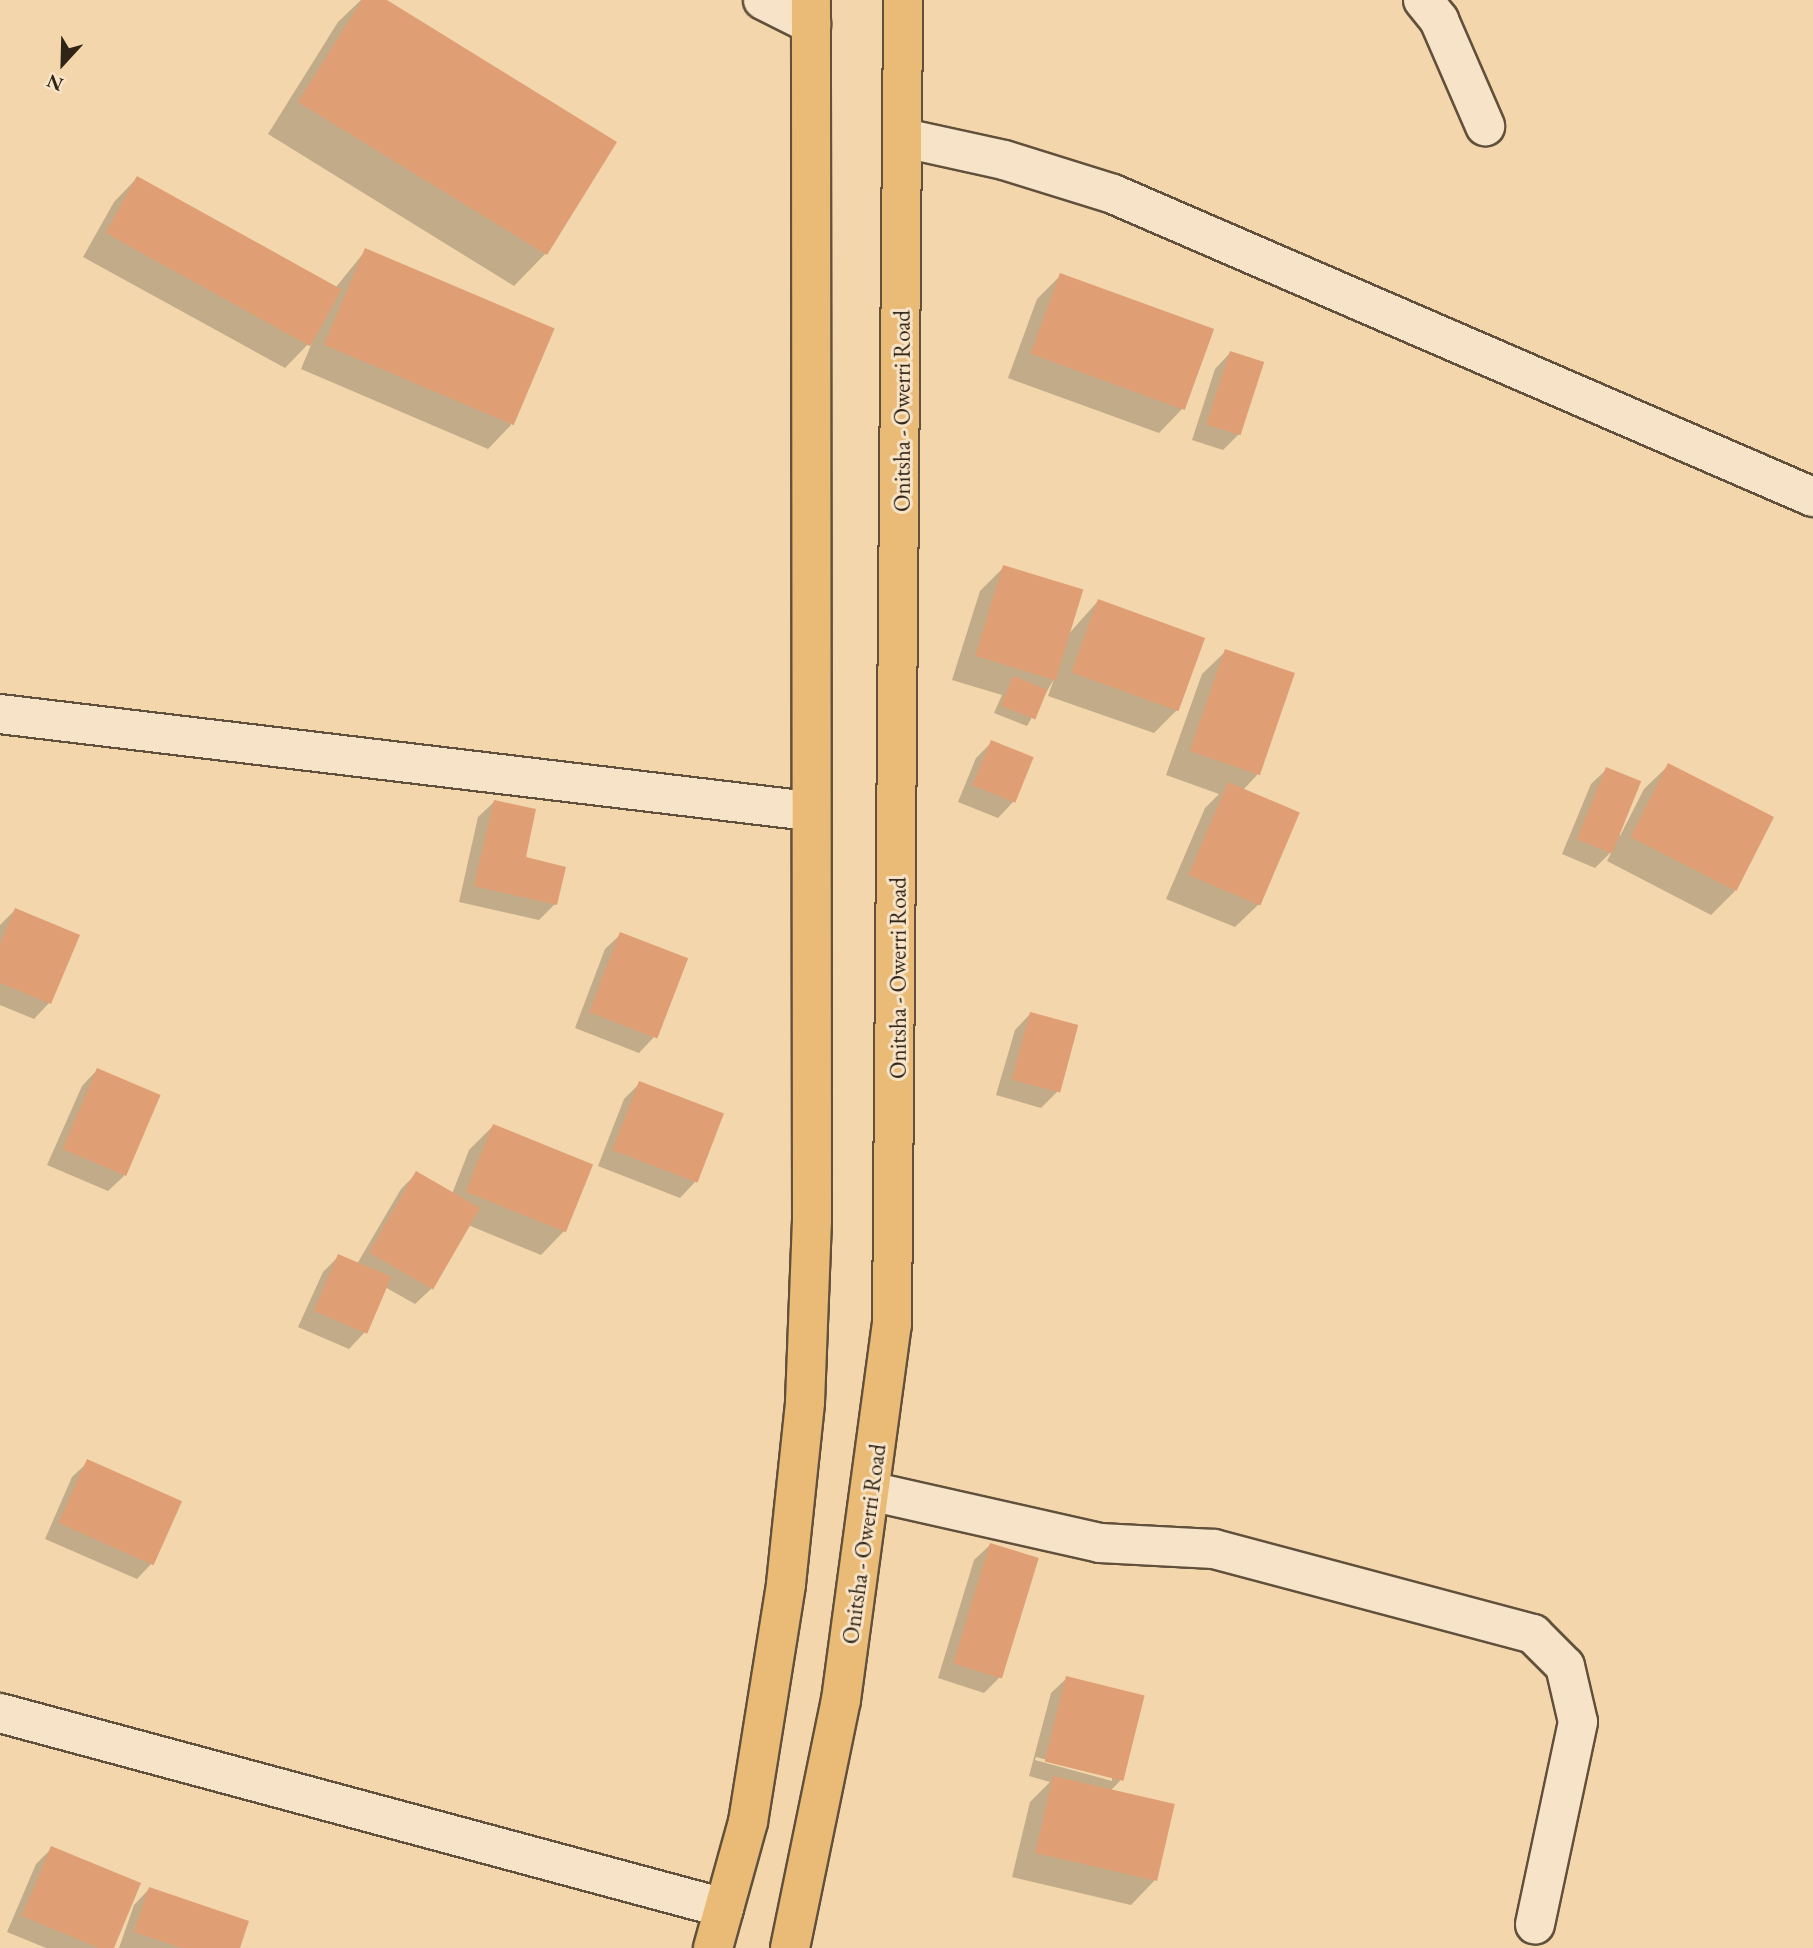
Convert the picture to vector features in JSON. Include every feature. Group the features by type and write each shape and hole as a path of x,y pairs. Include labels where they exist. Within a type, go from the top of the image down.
{"highway":[{"name":"Onitsha - Owerri Road","path":"790,1948 841,1700 874,1492 892,1325 896,1130 903,0"},
{"path":"713,1948 752,1796 786,1584 805,1402 812,1220 809,811 811,12"}],"street":[{"path":"763,0 811,12"},
{"path":"1423,0 1438,20 1485,126"},
{"path":"904,138 1004,160 1113,194 1813,498"},
{"path":"0,714 809,811"},
{"path":"874,1492 1100,1543 1214,1549 1533,1634 1566,1666 1578,1722 1535,1924"},
{"path":"0,1713 724,1908"}],"building":[{"path":"362,0 387,0 617,142 547,255 298,102"},
{"path":"137,176 342,289 310,346 105,233"},
{"path":"365,248 555,328 514,425 324,345"},
{"path":"1060,273 1214,329 1185,410 1031,354"},
{"path":"1230,351 1264,362 1240,435 1206,424"},
{"path":"1003,565 1083,590 1056,680 975,656"},
{"path":"1098,599 1205,638 1178,711 1071,672"},
{"path":"1225,649 1295,673 1260,775 1190,751"},
{"path":"1013,676 1047,690 1035,720 1001,706"},
{"path":"991,740 1034,757 1015,803 973,785"},
{"path":"1668,763 1774,817 1736,891 1630,837"},
{"path":"1606,767 1641,781 1612,854 1577,839"},
{"path":"1228,782 1300,812 1260,905 1189,875"},
{"path":"494,800 536,809 526,857 566,867 557,905 474,886"},
{"path":"15,908 80,935 51,1004 0,983 0,944"},
{"path":"620,932 688,958 657,1038 589,1012"},
{"path":"1030,1012 1078,1025 1060,1093 1012,1080"},
{"path":"97,1068 161,1095 126,1176 63,1149"},
{"path":"639,1081 724,1114 697,1183 612,1150"},
{"path":"493,1124 593,1164 566,1232 466,1192"},
{"path":"416,1171 480,1208 433,1289 369,1252"},
{"path":"338,1254 391,1277 367,1334 314,1311"},
{"path":"87,1459 182,1501 154,1565 59,1523"},
{"path":"990,1543 1039,1558 1002,1678 953,1663"},
{"path":"1066,1676 1145,1696 1123,1781 1045,1761"},
{"path":"1053,1776 1175,1804 1157,1881 1035,1853"},
{"path":"51,1846 141,1883 114,1948 99,1948 22,1916"},
{"path":"149,1887 249,1921 240,1948 182,1948 134,1932"}]}
